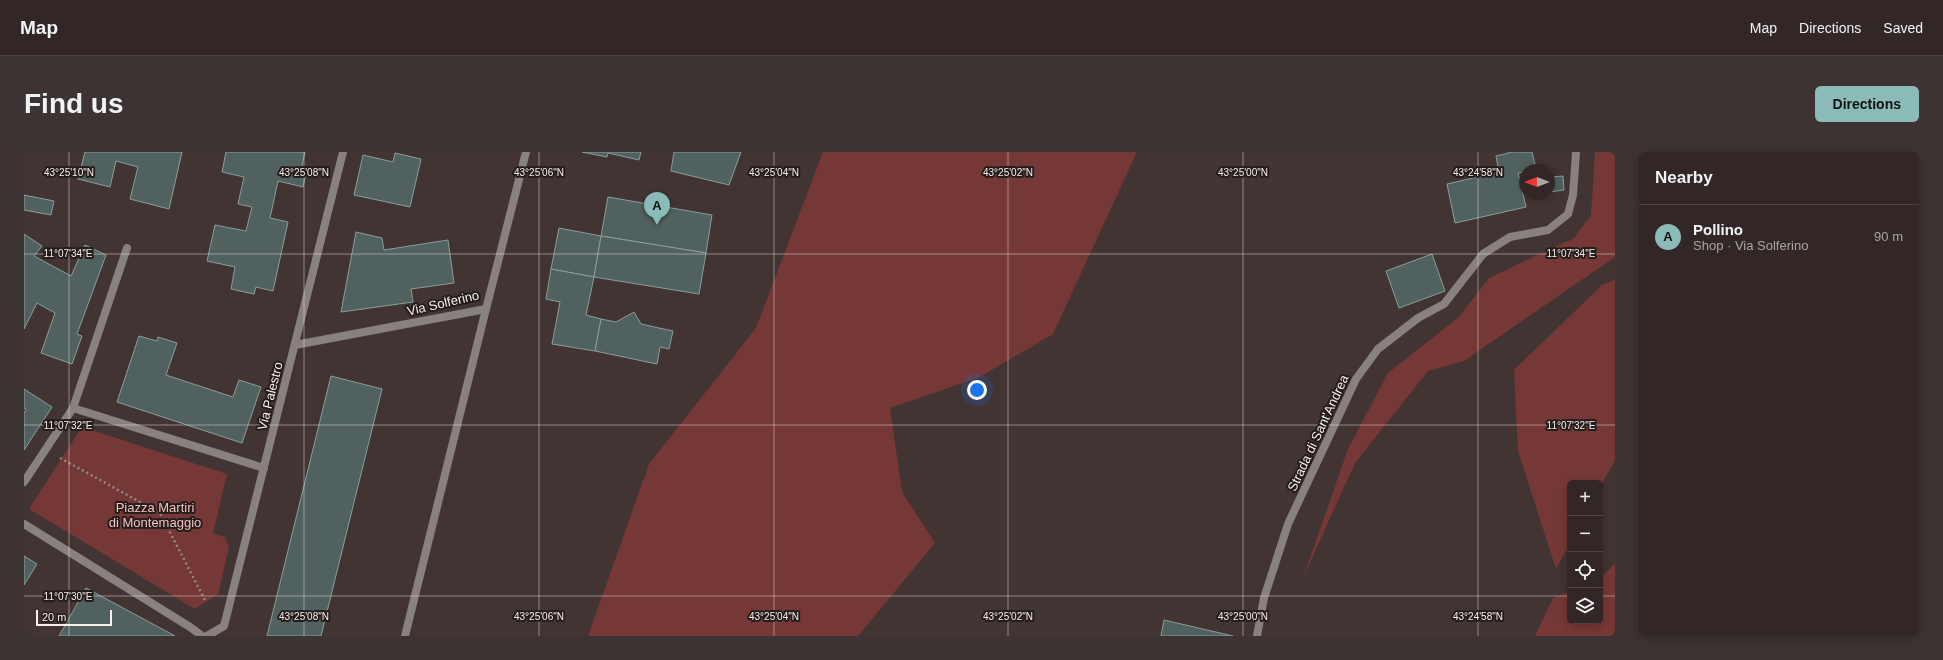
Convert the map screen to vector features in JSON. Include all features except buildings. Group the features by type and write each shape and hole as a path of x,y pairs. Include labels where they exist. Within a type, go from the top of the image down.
{"street":[{"name":"Via Palestro","path":"207,636 224,626 343,152"},
{"name":"Via Solferino","path":"295,344 486,309 526,152"},
{"name":"Strada di Sant'Andrea","path":"1257,636 1264,598 1288,524 1356,379 1378,349 1418,318 1444,304 1483,254 1510,237 1548,230 1568,214 1573,195 1576,152"},
{"path":"24,482 73,408 127,248"},
{"path":"405,636 486,309"},
{"path":"73,408 264,468"},
{"path":"24,524 190,626 202,636"}],"path":[{"path":"45,450 160,513 206,602"}],"green space":[{"path":"823,152 1137,152 1053,334 980,377 890,408 902,492 935,543 858,636 588,636 649,464 756,328"},
{"path":"1595,152 1615,152 1615,257 1464,361 1428,371 1355,463 1303,578 1348,449 1388,373 1459,317 1489,278 1574,238 1591,215"},
{"path":"1615,280 1615,460 1603,482 1603,480 1567,480 1567,549 1556,569 1518,451 1514,370 1602,285"},
{"name":"Piazza Martiri di Montemaggio","path":"82,427 227,474 213,534 225,537 229,548 218,594 195,609 29,509"},
{"path":"1615,564 1615,636 1535,636 1553,598 1567,593 1567,624 1603,624 1603,575"}],"place":[{"name":"Pollino","path":"657,225"}]}
